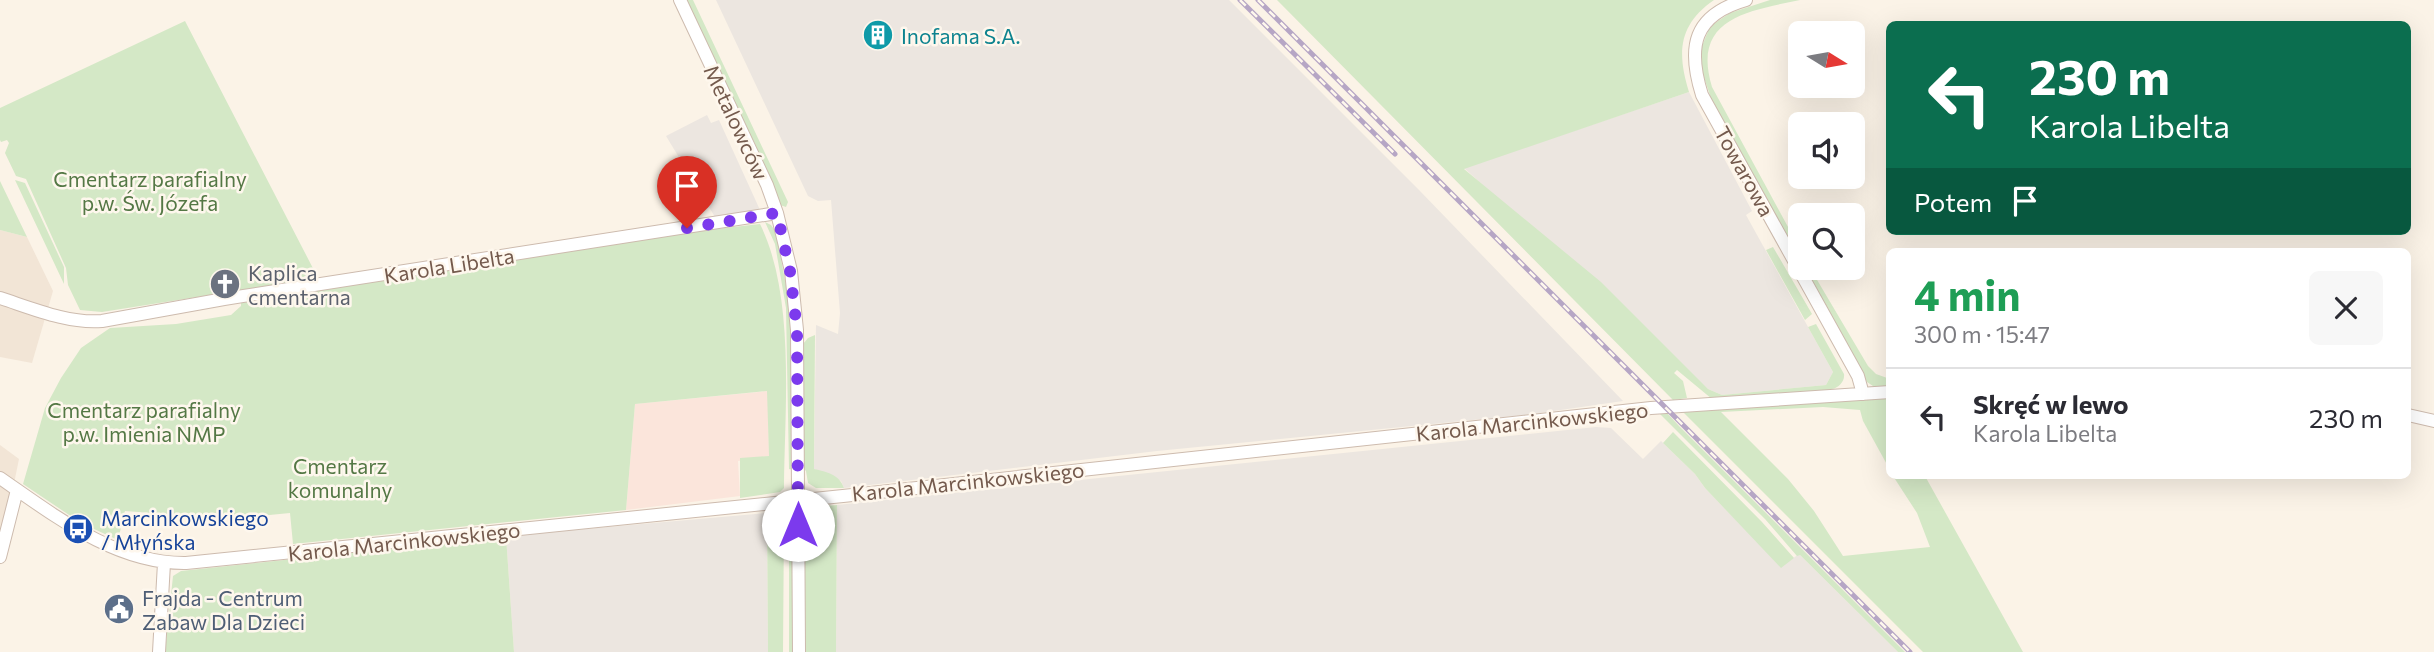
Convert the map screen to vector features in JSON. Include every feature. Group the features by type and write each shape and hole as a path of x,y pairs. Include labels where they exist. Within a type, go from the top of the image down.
{"street":[{"name":"Metalowców","path":"680,0 761,170 777,213 790,271 797,330 799,652"},
{"name":"Towarowa","path":"1746,0 1720,10 1702,28 1694,46 1695,72 1702,95 1858,376 1864,394"},
{"name":"Karola Libelta","path":"0,298 90,322 102,321 224,299 777,213"},
{"name":"Karola Marcinkowskiego","path":"0,478 78,529 134,556 164,563 286,553 798,500 1665,407 1886,392"},
{"path":"2411,416 2434,421"},
{"path":"0,557 17,490"},
{"path":"159,652 164,563"}],"shaded area":[{"path":"716,0 1229,0 1420,191 1623,401 1533,414 1157,451 844,488 841,481 814,469 816,325 838,334 840,313 831,200 818,201 808,196"},
{"path":"1689,92 1752,211 1746,215 1833,372 1826,385 1722,395 1708,389 1464,168"},
{"path":"707,115 711,123 719,120 760,210 715,217 666,136"},
{"path":"0,230 27,237 53,291 32,363 0,357"},
{"path":"768,391 769,456 738,461 740,496 626,510 635,404"},
{"path":"1596,427 1611,428 1643,459 1661,441 1781,567 1799,554 1898,652 836,652 837,505"},
{"path":"0,445 19,459 0,552"},
{"path":"767,513 768,652 514,652 506,536"}],"green space":[{"path":"685,0 693,0 788,202 786,207 780,205 756,146"},
{"path":"1277,0 1714,0 1693,19 1684,41 1683,65 1689,92 1464,169 1601,282 1708,389 1722,395 1826,385 1833,372 1808,327 1816,324 1844,374 1842,382 1832,391 1712,399 1677,370 1674,373 1683,381 1687,398 1673,400"},
{"path":"1770,0 1800,0 1744,14 1729,22 1717,32 1710,46 1708,64 1712,87 1788,227 1788,239 1713,104 1700,66 1702,46 1709,29 1730,13"},
{"name":"Cmentarz parafialny p.w. Św. Józefa","path":"185,21 318,278 102,312 80,310 68,285 66,268 26,179 16,176 5,153 9,143 7,140 0,140 0,108"},
{"path":"15,180 25,183 64,267 64,284"},
{"path":"0,181 27,237 0,230"},
{"path":"765,222 776,232 790,307 793,470 789,469 786,308 775,244"},
{"path":"760,224 779,283 786,350 784,488 780,492 740,498 740,458 769,456 767,391 635,404 626,510 293,544 290,513 230,519 125,511 118,540 81,523 23,484 45,408 61,378 81,348 110,328 176,324 231,315 241,303 680,233"},
{"path":"1773,247 1788,273 1788,280 1792,280 1812,314 1805,320 1766,250"},
{"path":"1811,280 1817,280 1868,366 1876,374 1886,378 1886,388 1876,388 1867,382"},
{"path":"815,335 814,469 836,477 844,488 816,488 808,483 803,468 803,344"},
{"path":"1886,397 1886,463 1863,421 1860,410 1823,407 1721,412 1788,479 1814,511 1843,556 1930,547 1917,513 1895,479 1927,479 2023,652 1923,652 1681,410"},
{"path":"1666,412 1905,652 1898,652 1800,555 1797,556 1765,519 1659,413"},
{"path":"1673,432 1794,558 1781,568 1663,443"},
{"path":"822,503 823,506 837,505 836,652 804,652 804,514 812,506"},
{"path":"787,509 793,516 794,652 789,652"},
{"path":"779,512 784,520 783,652 768,652 767,513"},
{"path":"506,536 514,652 165,652 173,576 181,571"}],"railway":[{"path":"1240,0 1395,154"},
{"path":"1258,0 1910,652"}],"place":[{"name":"Inofama S.A.","path":"878,35"},
{"name":"Kaplica cmentarna","path":"225,284"},
{"name":"Marcinkowskiego / Młyńska","path":"78,529"},
{"name":"Frajda - Centrum Zabaw Dla Dzieci","path":"119,609"}],"route":[{"path":"687,228 777,213 790,271 797,330 798,525"}],"park label":[{"name":"Cmentarz parafialny p.w. Imienia NMP","path":"144,421"},
{"name":"Cmentarz komunalny","path":"340,477"}]}
